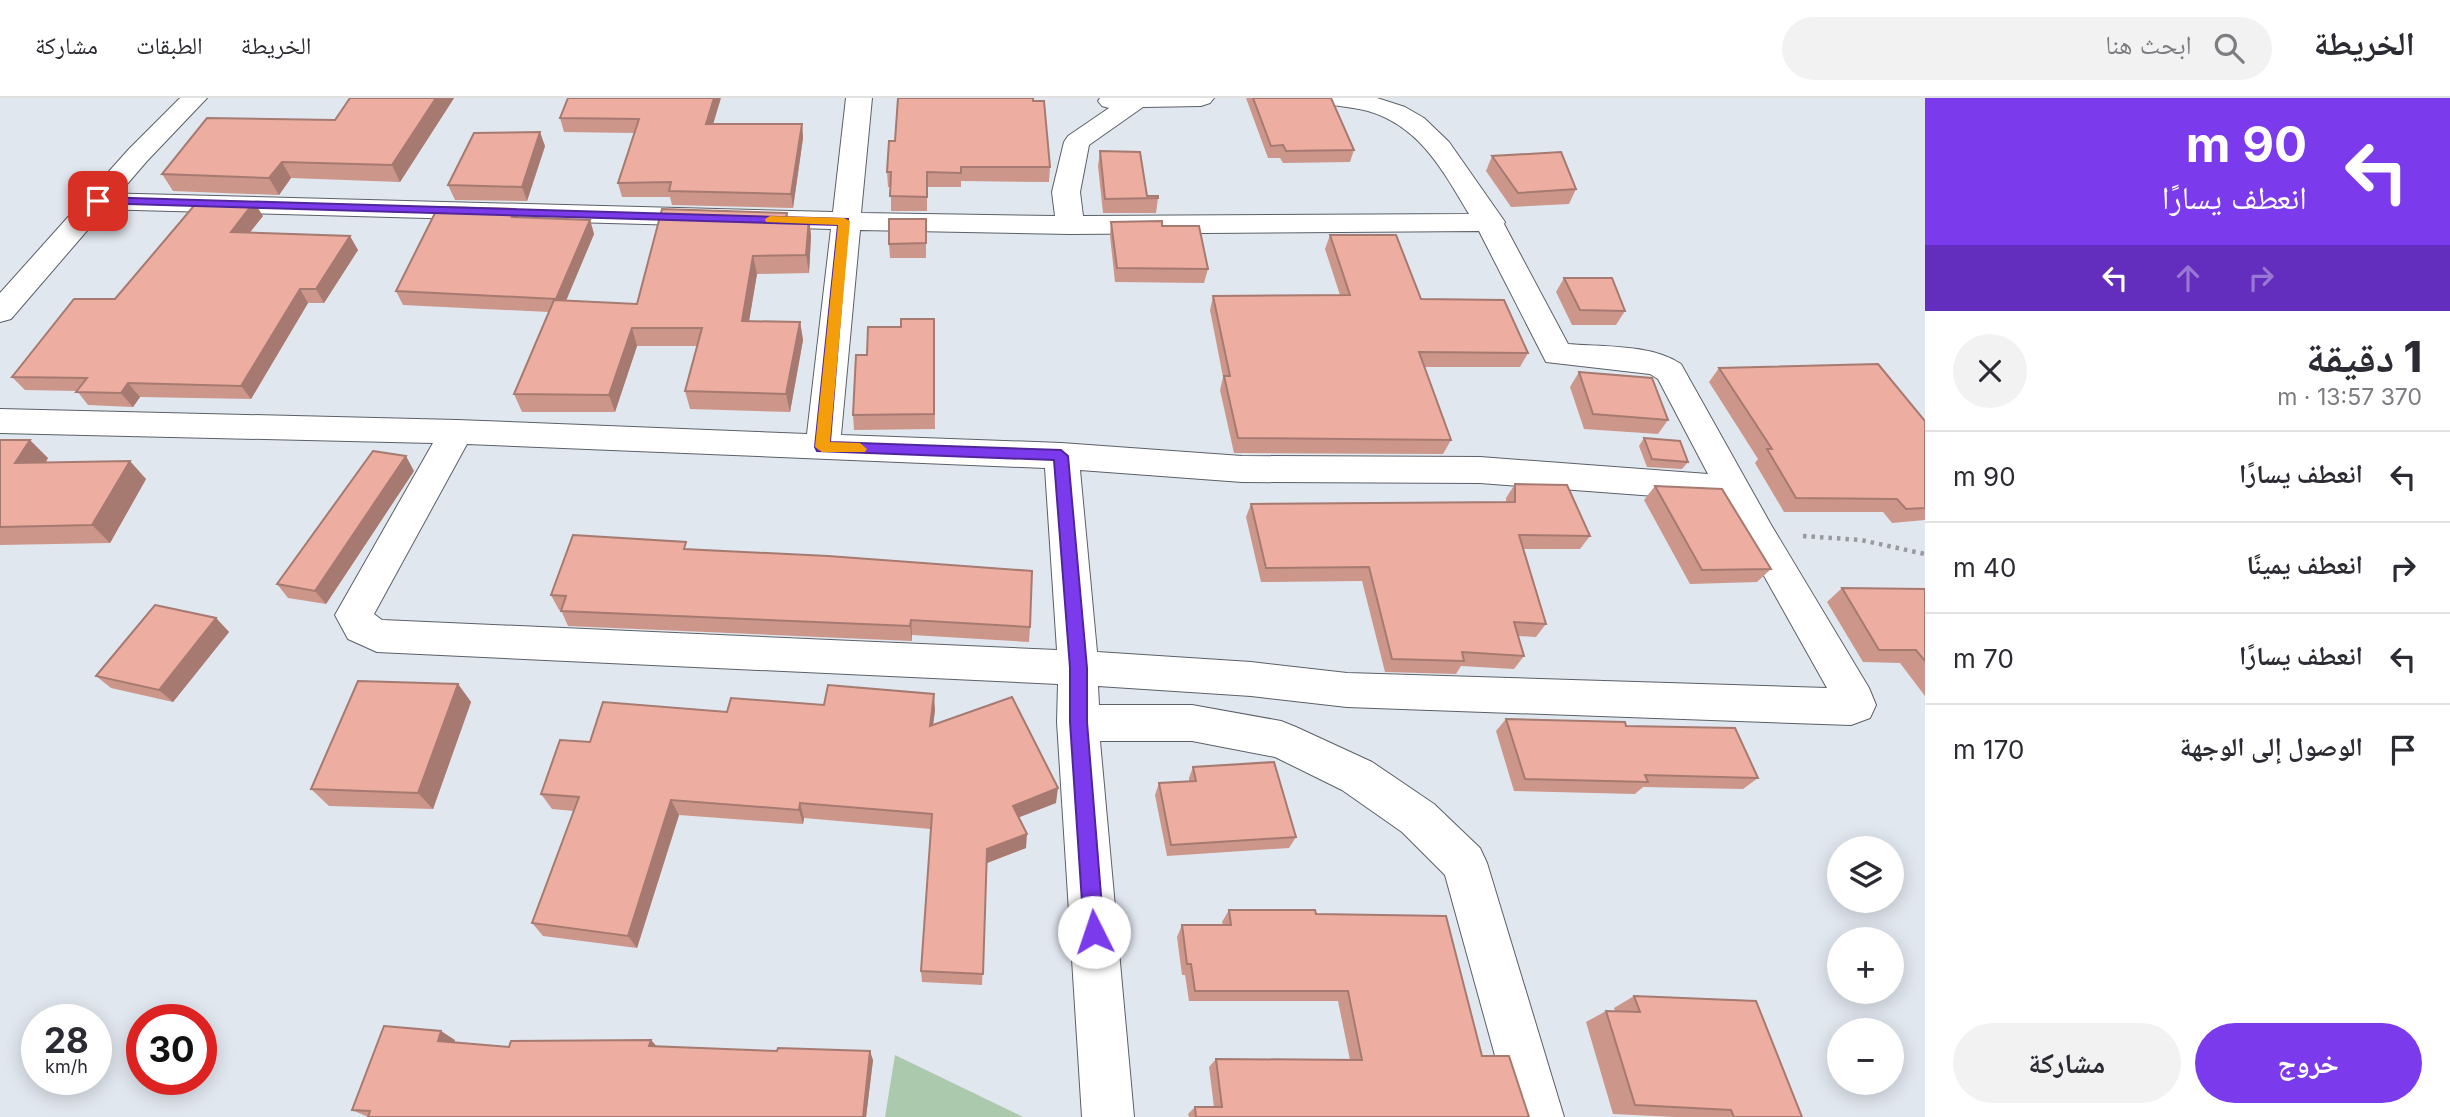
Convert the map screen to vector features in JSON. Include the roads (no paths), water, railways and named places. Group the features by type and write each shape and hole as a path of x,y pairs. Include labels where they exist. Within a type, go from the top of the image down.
{"street":[{"path":"0,312 194,98"},
{"path":"822,447 859,98"},
{"path":"1096,98 1109,101 1201,98"},
{"path":"457,432 354,615 362,628 377,636 1078,668 1251,679 1347,690 1837,707 1855,705 1855,700 1732,489 1670,372 1660,365 1646,362 1557,354 1491,222 1441,148 1415,123 1382,108 1355,100 1334,98"},
{"path":"1070,225 1066,192 1077,142 1137,100"},
{"path":"98,201 1070,225 1491,222"},
{"path":"0,421 457,432 1061,456 1242,469 1480,470 1732,489"},
{"path":"1061,456 1108,1117"},
{"path":"1078,722 1192,723 1281,740 1357,776 1418,818 1464,863 1538,1117"}]}
